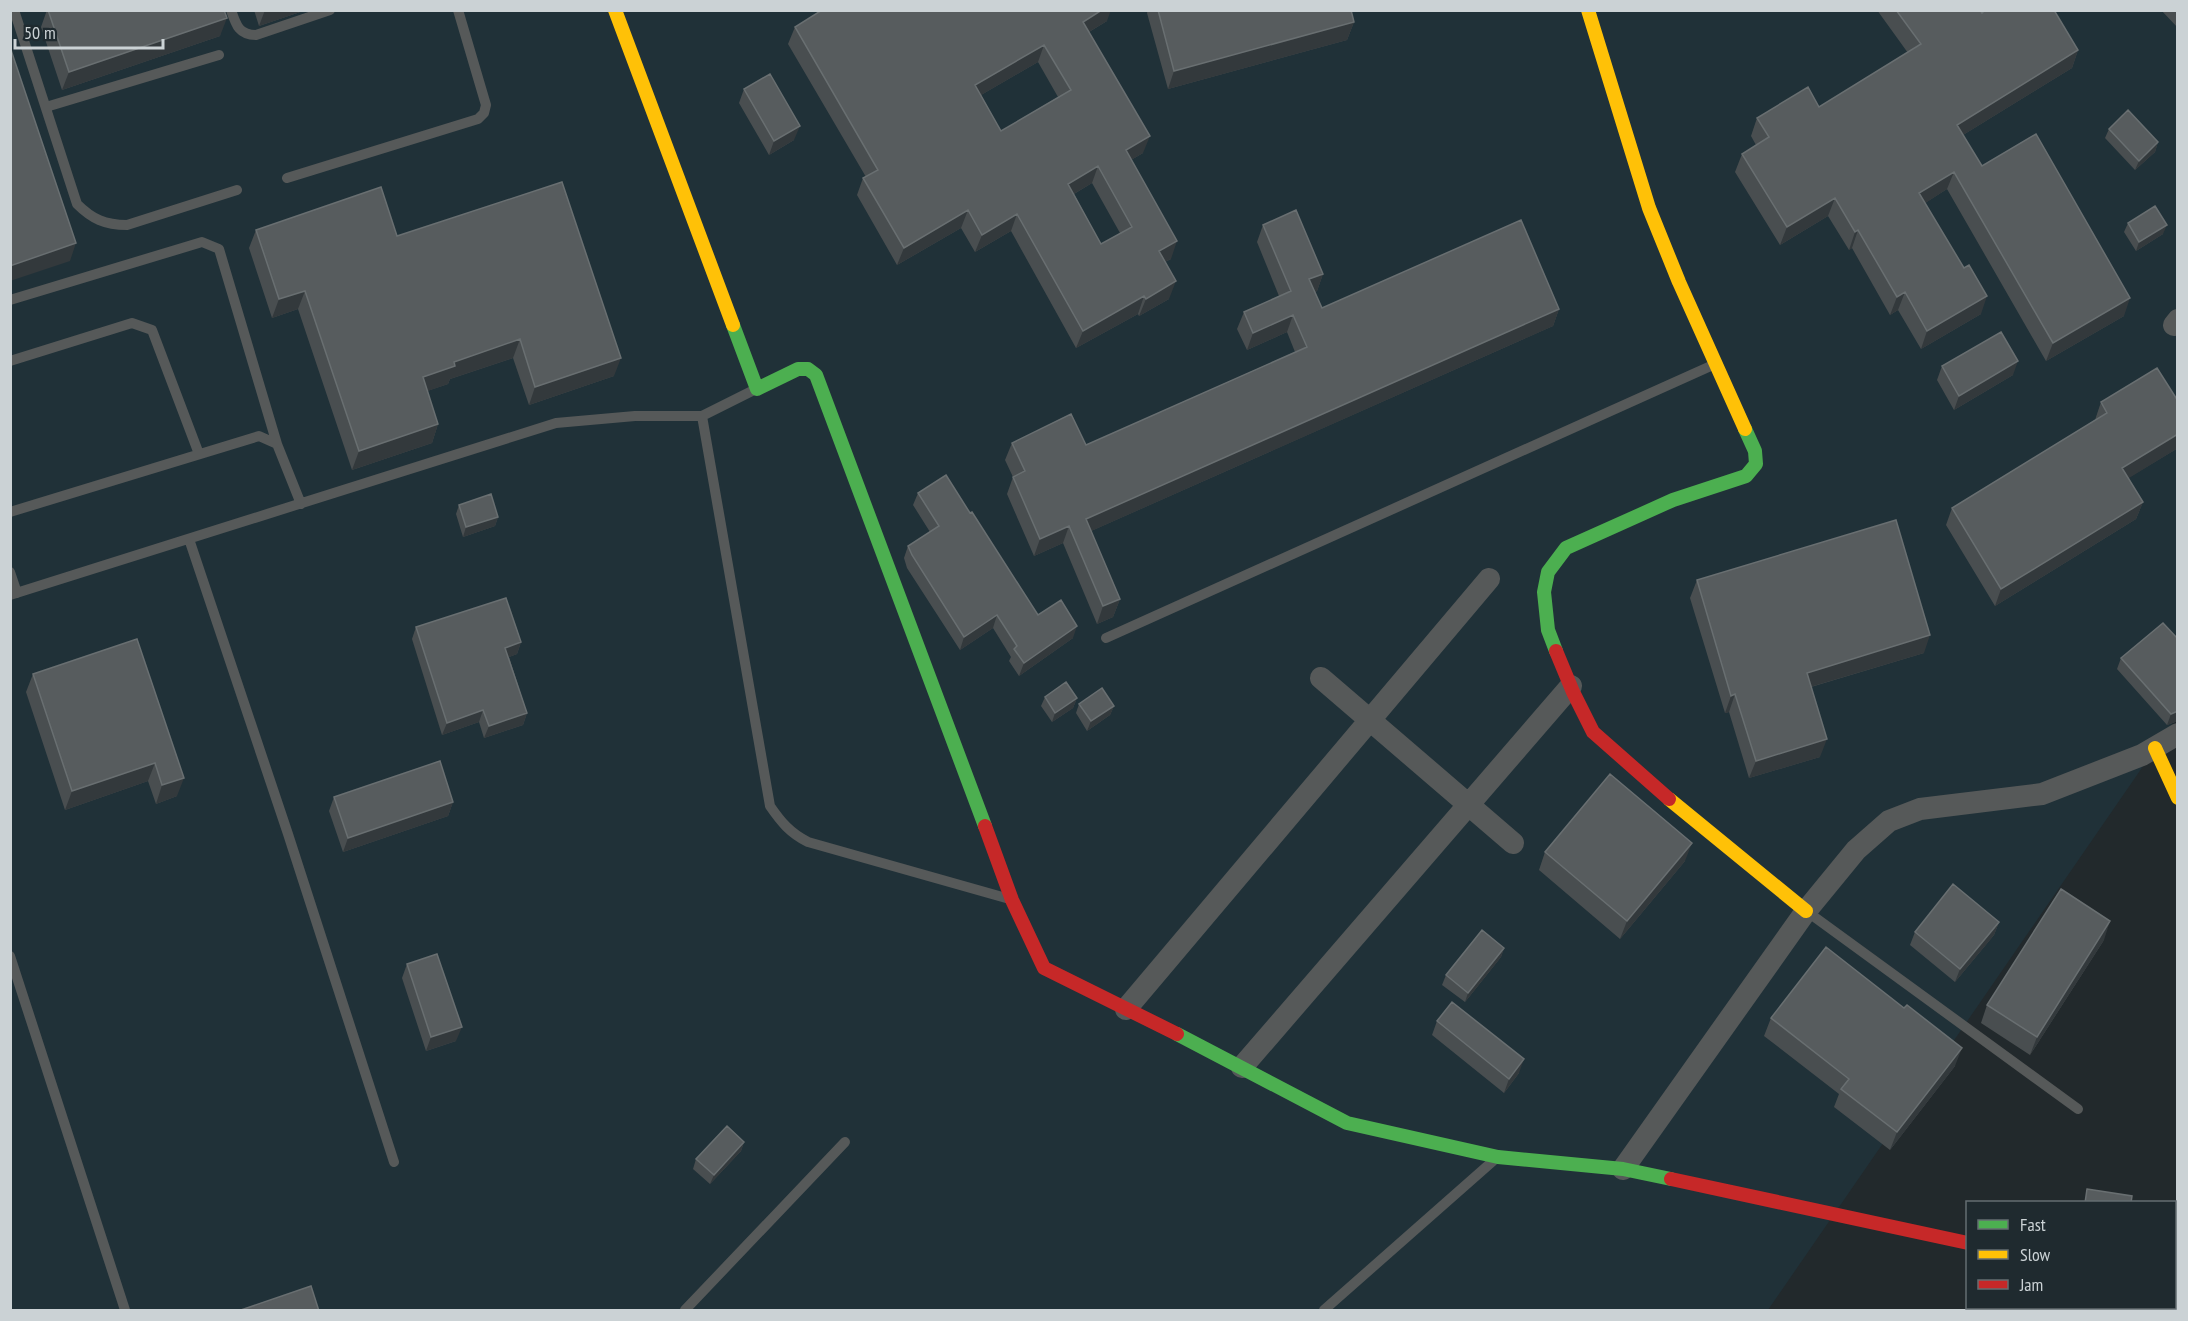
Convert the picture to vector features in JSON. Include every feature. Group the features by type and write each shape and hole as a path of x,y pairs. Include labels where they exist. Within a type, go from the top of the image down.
{"street":[{"path":"615,10 757,389 798,369 808,369 816,375 1012,900 1044,968 1242,1067 1347,1123 1498,1157 1623,1169 1966,1244"},
{"path":"1588,10 1649,208 1755,451 1756,464 1746,476 1673,500 1566,548 1548,572 1544,592 1548,630 1593,732 1655,788 1806,911"},
{"path":"1126,1009 1489,579"},
{"path":"1321,678 1513,843"},
{"path":"1242,1067 1571,686"},
{"path":"1623,1169 1806,911 1856,850 1889,821 1920,809 2042,794 2155,748 2178,734"},
{"path":"2155,748 2178,798"}],"lane":[{"path":"14,10 77,204 90,217 110,225 127,225 237,190"},
{"path":"231,10 236,27 248,35 330,10"},
{"path":"287,178 478,119 484,113 486,105 458,10"},
{"path":"46,106 219,55"},
{"path":"10,300 202,242 219,249 277,444 301,504"},
{"path":"10,361 132,323 152,330 199,454"},
{"path":"1106,638 1716,363"},
{"path":"10,572 14,594 556,423 635,416 702,416 757,389"},
{"path":"702,416 770,806 781,823 808,842 1012,900"},
{"path":"10,512 259,436 277,444"},
{"path":"189,539 288,834 394,1162"},
{"path":"1806,911 2078,1109"},
{"path":"10,956 125,1311"},
{"path":"685,1311 845,1142"},
{"path":"1324,1311 1498,1157"}],"shaded area":[{"path":"10,11 2177,11 2177,717 1768,1310 11,1310"}],"building":[{"path":"48,10 224,10 227,18 69,72"},
{"path":"822,10 1102,10 1083,22 1150,136 1126,150 1177,241 1159,251 1176,281 1146,299 1144,296 1083,331 1017,214 982,235 968,210 904,248 863,178 878,170 795,27","holes":["1044,45 1071,90 1001,131 975,85","1098,166 1132,227 1101,244 1068,184"]},
{"path":"1158,10 1351,10 1354,22 1174,71"},
{"path":"1896,10 1980,10 1982,13 1985,10 2054,10 2078,50 1957,125 1982,166 2036,134 2130,298 2053,343 1954,172 1919,193 1964,268 1969,265 1987,296 1927,331 1905,292 1897,297 1858,230 1855,232 1835,198 1787,227 1742,154 1769,137 1757,118 1808,87 1819,107 1921,44"},
{"path":"10,47 76,243 10,266"},
{"path":"770,74 800,126 774,141 744,89"},
{"path":"2128,110 2158,142 2139,161 2109,129"},
{"path":"562,182 621,358 535,387 520,339 454,362 455,366 423,377 438,424 359,451 305,291 279,299 256,230 381,187 397,236"},
{"path":"2155,206 2167,225 2139,242 2128,223"},
{"path":"1296,210 1323,274 1309,279 1322,308 1521,220 1559,309 1086,519 1120,599 1103,606 1069,526 1040,539 1013,477 1025,471 1012,443 1071,414 1086,445 1307,347 1293,315 1253,333 1244,312 1291,291 1263,225"},
{"path":"2001,332 2018,361 1959,396 1942,366"},
{"path":"2157,368 2178,401 2178,434 2122,468 2143,502 2001,589 1952,508 2107,413 2101,402"},
{"path":"946,475 1038,615 1061,600 1077,626 1024,663 1014,649 1017,646 997,615 964,637 908,546 939,526 918,493"},
{"path":"491,494 498,517 466,527 459,505"},
{"path":"1896,520 1930,635 1807,673 1827,739 1756,761 1735,694 1731,696 1697,580"},
{"path":"506,598 521,642 505,648 527,713 489,726 483,710 447,723 416,627"},
{"path":"2163,623 2178,639 2178,711 2171,714 2121,658"},
{"path":"137,639 184,778 162,785 155,763 72,791 33,674"},
{"path":"1066,682 1077,698 1055,713 1045,697"},
{"path":"1102,688 1114,706 1091,721 1079,704"},
{"path":"440,761 453,802 348,838 334,797"},
{"path":"1610,774 1692,843 1627,921 1545,852"},
{"path":"1953,884 1999,922 1960,969 1915,932"},
{"path":"2061,889 2110,921 2037,1037 1987,1005"},
{"path":"1482,930 1504,948 1468,993 1446,975"},
{"path":"1826,947 1904,1008 1907,1005 1962,1048 1897,1132 1841,1089 1849,1079 1771,1018"},
{"path":"437,954 462,1027 431,1037 407,964"},
{"path":"1452,1002 1524,1059 1509,1079 1437,1021"},
{"path":"727,1126 744,1142 714,1175 696,1159"},
{"path":"2087,1189 2132,1196 2131,1201 2085,1201"},
{"path":"311,1286 319,1311 238,1311"}],"traffic: fast":[{"path":"733,325 757,389 798,369 808,369 816,375 985,826"},
{"path":"1556,651 1548,630 1544,592 1548,572 1566,548 1673,500 1746,476 1756,464 1755,451 1745,429"},
{"path":"1177,1034 1347,1123 1498,1157 1623,1169 1671,1179"}],"traffic: slow":[{"path":"615,10 733,325"},
{"path":"1588,10 1649,208 1679,282 1745,429"},
{"path":"2155,748 2178,798"},
{"path":"1669,799 1806,911"}],"traffic: jam":[{"path":"1556,651 1593,732 1669,799"},
{"path":"985,826 1012,900 1044,968 1177,1034"},
{"path":"1671,1179 1966,1243"}]}
